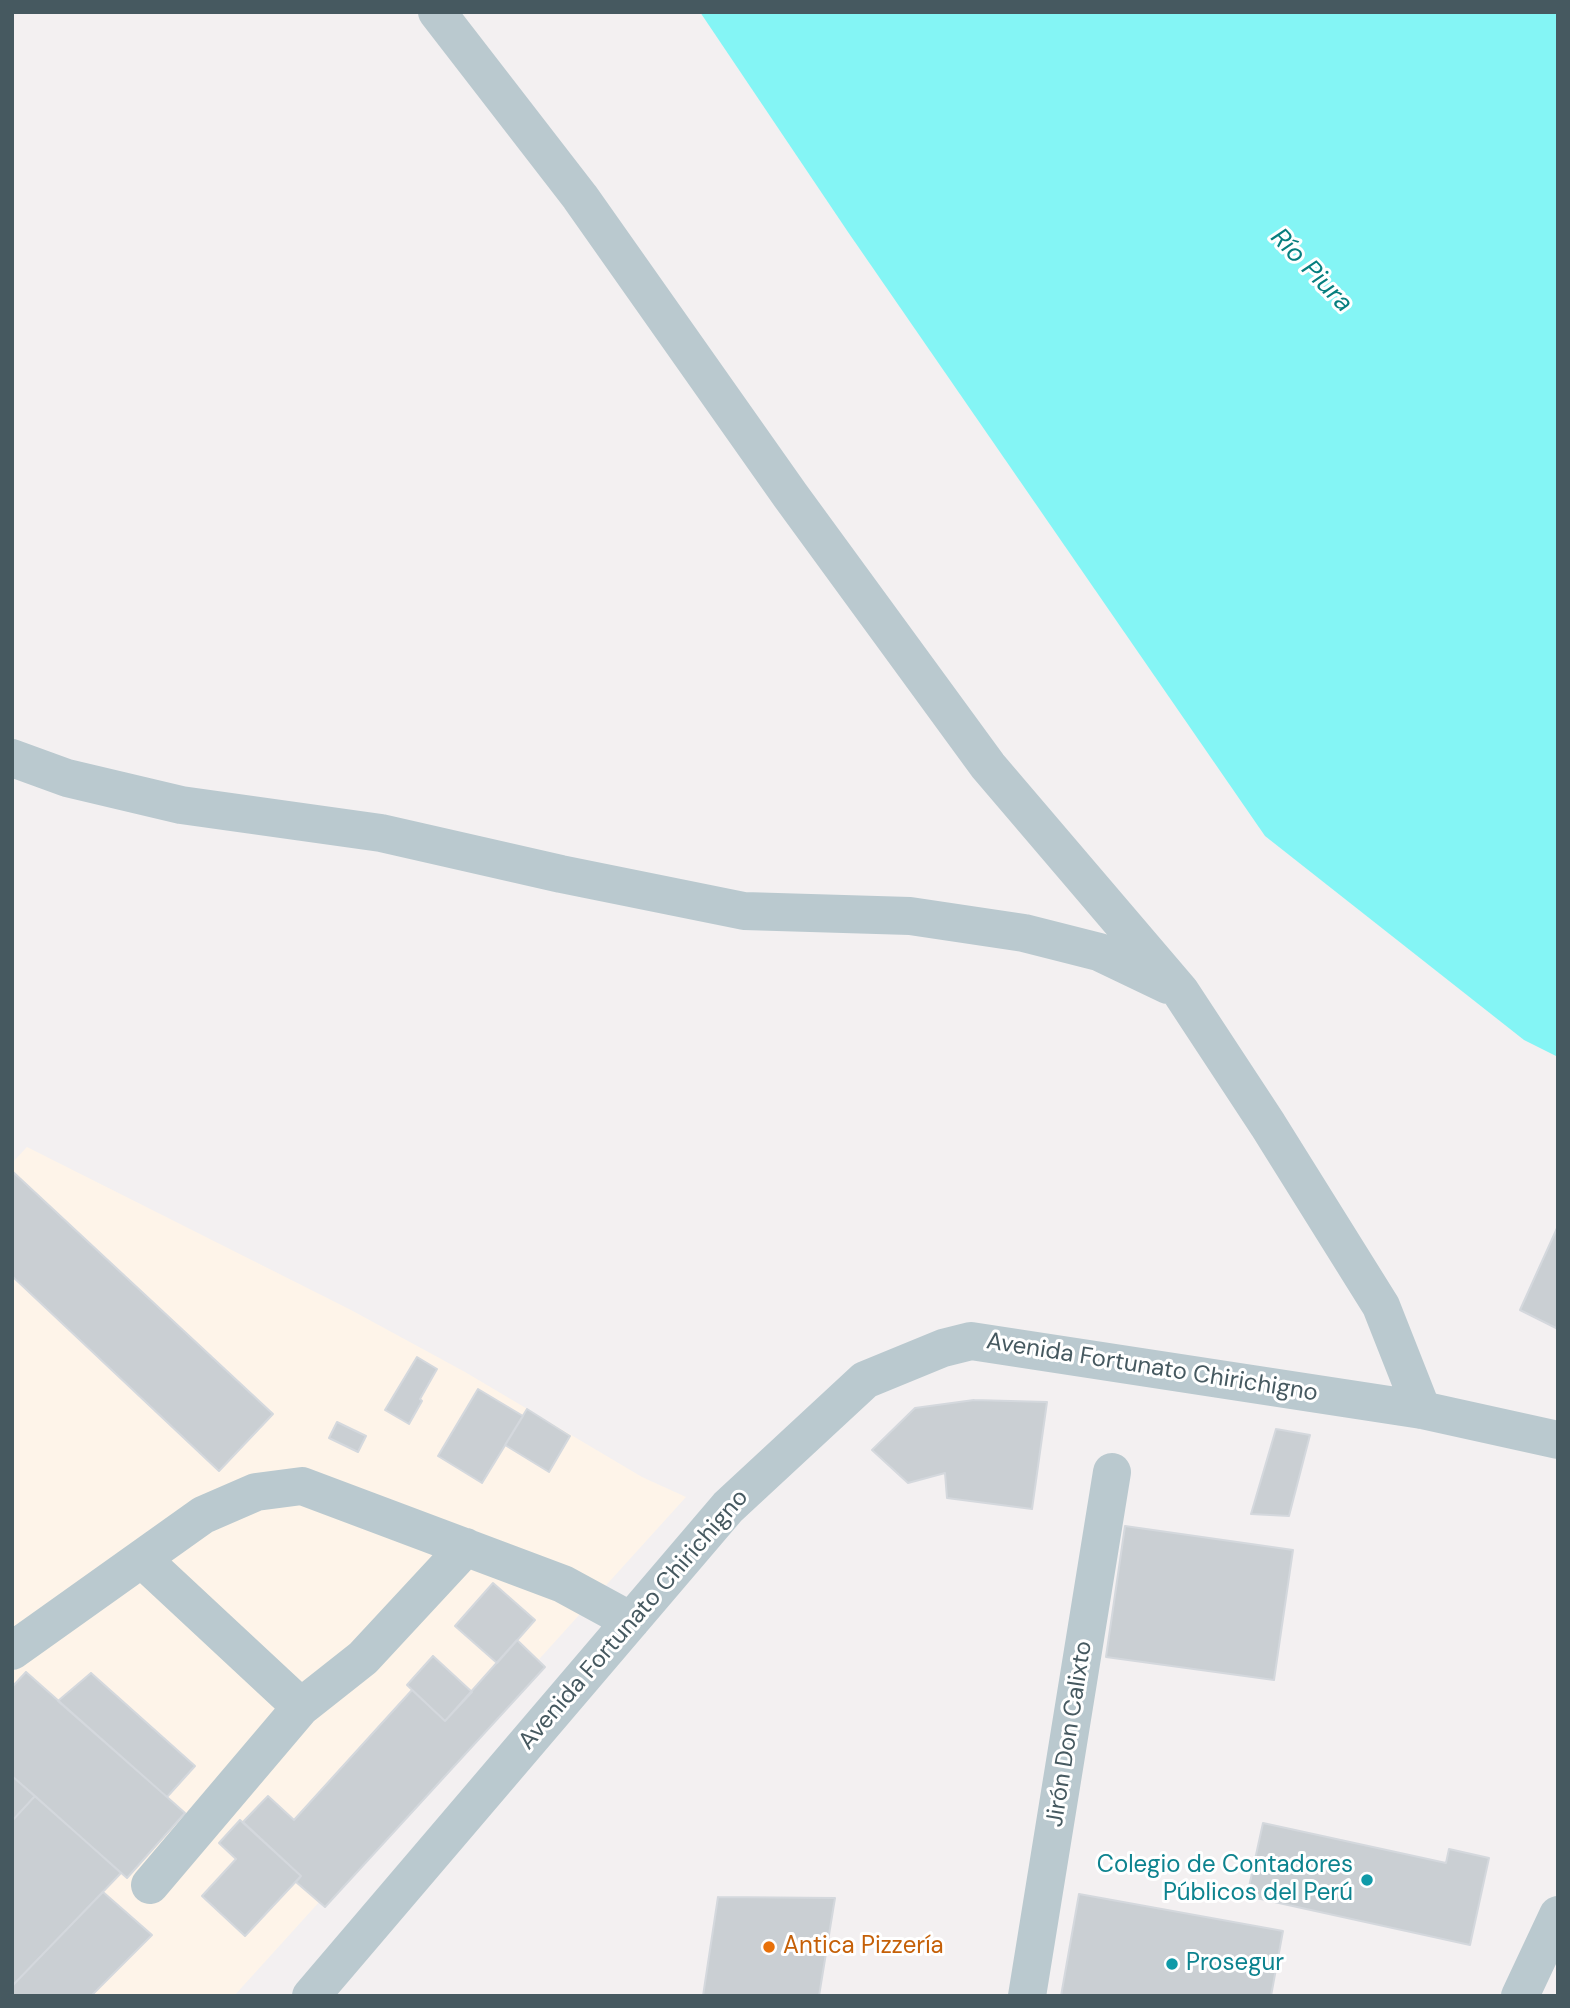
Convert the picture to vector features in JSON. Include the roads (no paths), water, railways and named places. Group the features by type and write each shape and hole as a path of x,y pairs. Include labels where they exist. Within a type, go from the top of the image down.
{"street":[{"path":"437,12 580,197 790,495 988,766 1180,991 1268,1125 1381,1306 1422,1410"},
{"path":"12,758 67,778 181,805 381,832 561,874 744,911 910,916 1024,933 1099,952 1180,991"},
{"name":"Avenida Fortunato Chirichigno","path":"311,1996 728,1507 865,1381 943,1348 971,1340 1422,1410 1558,1440"},
{"name":"Jirón Don Calixto","path":"1027,1996 1112,1472"},
{"path":"12,1651 203,1515 256,1492 302,1486 563,1584 631,1621"},
{"path":"150,1885 301,1707 363,1658 466,1547"},
{"path":"142,1559 301,1707"},
{"path":"1520,1996 1558,1915"}],"water":[{"name":"Río Piura","path":"700,12 1558,12 1558,1057 1524,1040 1265,836 848,232"}],"place":[{"name":"Colegio de Contadores Públicos del Perú","path":"1367,1880"},
{"name":"Antica Pizzería","path":"769,1947"},
{"name":"Prosegur","path":"1172,1964"}]}
